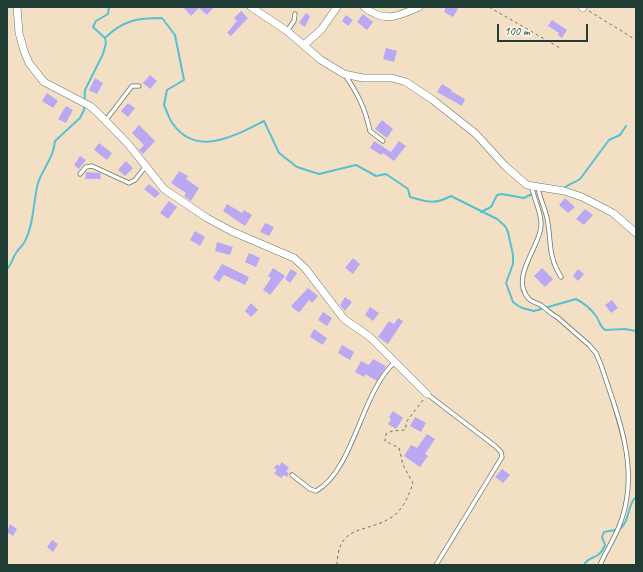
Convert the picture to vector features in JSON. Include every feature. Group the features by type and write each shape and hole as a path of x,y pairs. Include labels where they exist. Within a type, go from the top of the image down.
{"street":[{"path":"17,7 19,33 29,63 44,82 88,105 106,120 129,145 164,189 207,218 231,231 294,258 305,268 344,319 370,337 427,394"},
{"path":"305,44 321,30 337,7"},
{"path":"364,7 384,18 398,15 419,7"},
{"path":"256,8 305,44 322,60 344,74 363,78 392,78 406,82 433,100 476,134 519,180 535,188 564,191 582,197 613,213 636,233"}],"lane":[{"path":"287,31 294,21 295,14"},
{"path":"344,74 359,96 366,112 370,131 383,141"},
{"path":"106,120 126,92 132,86 139,86"},
{"path":"80,174 86,167 92,166 129,183 135,180 145,166"},
{"path":"535,188 547,216 549,250 555,267 561,277"},
{"path":"535,188 541,228 524,268 524,293 529,300 543,306 551,315 556,317 596,353 613,401 628,454 629,483 622,520 600,565"},
{"path":"292,475 316,492 323,488 332,478 343,458 375,392 389,367 396,362"},
{"path":"427,394 495,446 501,452 502,456 436,565"}],"path":[{"path":"489,7 560,48"},
{"path":"583,7 636,40"},
{"path":"337,565 338,550 342,540 348,534 392,517 398,512 409,494 413,483 403,465 399,448 385,441 386,434 392,431 405,430 407,421 427,394"}],"building":[{"path":"183,7 214,7 207,15 199,8 191,16"},
{"path":"446,7 454,7 458,9 453,17 444,12"},
{"path":"241,11 248,18 231,36 227,33 237,21 234,18"},
{"path":"306,13 310,16 305,27 299,23"},
{"path":"363,14 373,22 367,30 357,22"},
{"path":"346,15 353,20 348,26 342,21"},
{"path":"552,20 567,30 562,38 558,35 559,33 548,26"},
{"path":"386,48 397,51 394,62 383,59"},
{"path":"150,75 157,81 150,89 143,83"},
{"path":"95,78 103,83 97,94 89,90"},
{"path":"442,84 465,99 462,106 437,92"},
{"path":"47,93 58,101 53,108 42,101"},
{"path":"128,103 135,108 128,117 121,111"},
{"path":"66,106 73,110 66,123 58,119"},
{"path":"382,120 393,129 387,138 375,129"},
{"path":"139,125 155,141 143,154 139,150 144,145 132,133"},
{"path":"374,141 391,152 399,141 406,146 394,161 383,153 381,155 370,148"},
{"path":"99,143 112,153 107,160 94,150"},
{"path":"80,156 86,160 79,169 74,165"},
{"path":"126,161 133,168 125,176 118,170"},
{"path":"179,171 188,176 186,179 199,188 191,201 184,196 186,193 171,183"},
{"path":"86,172 100,173 101,179 85,179"},
{"path":"149,184 160,193 155,198 144,189"},
{"path":"565,198 575,207 568,213 559,205"},
{"path":"169,201 177,207 168,219 160,213"},
{"path":"227,204 242,213 244,210 252,215 245,226 223,211"},
{"path":"585,209 593,215 584,225 576,219"},
{"path":"265,223 274,227 269,236 260,232"},
{"path":"195,231 205,237 200,246 190,240"},
{"path":"217,242 233,247 230,255 215,251"},
{"path":"249,253 260,258 256,267 245,262"},
{"path":"353,258 360,264 353,274 345,268"},
{"path":"222,264 249,277 245,285 224,275 219,282 213,278"},
{"path":"273,268 285,276 270,295 263,290 271,278 268,276"},
{"path":"542,268 553,279 545,287 534,276"},
{"path":"291,269 297,273 290,283 285,279"},
{"path":"578,269 584,274 578,281 573,276"},
{"path":"308,288 318,296 312,303 309,300 299,313 291,306"},
{"path":"345,297 352,302 345,311 340,305"},
{"path":"612,300 618,308 611,313 605,305"},
{"path":"251,303 258,310 251,317 245,311"},
{"path":"370,307 379,313 373,321 365,315"},
{"path":"323,312 332,318 327,326 318,320"},
{"path":"398,318 403,321 388,344 378,337 389,321 394,324"},
{"path":"314,329 327,338 323,345 310,337"},
{"path":"342,345 354,352 350,360 338,353"},
{"path":"373,359 386,366 377,381 365,374 364,377 355,372 361,361 369,365"},
{"path":"393,411 403,418 396,429 388,424 391,419 389,417"},
{"path":"415,417 426,423 421,432 410,426"},
{"path":"427,434 435,439 425,454 428,456 420,467 404,456 411,445 417,448"},
{"path":"282,462 289,468 286,471 289,473 287,477 284,475 281,478 274,473 277,470 274,468 277,464 279,466"},
{"path":"502,469 510,475 503,483 495,477"},
{"path":"10,524 17,529 13,536 7,532"},
{"path":"52,540 58,544 53,552 47,547"}],"waterway":[{"path":"109,7 108,14 96,21 93,27 105,38 118,27 131,21 153,18 162,18 175,35 184,80 167,90 164,105 173,124 183,134 193,140 205,142 229,137 264,121 279,153 297,167 319,174 356,165 376,176 386,174 408,189 410,197 435,202 451,196 497,219 505,226 508,232 513,255 513,264 506,283 513,302 517,305 534,311 576,299 585,304 592,311 605,330 625,329 636,331"},
{"path":"7,269 24,243 28,234 32,220 38,183 53,152 55,141 80,118 84,110 85,90 103,54 106,43 105,38"},
{"path":"564,188 580,179 609,140 620,135 626,126"},
{"path":"481,212 491,207 497,195 502,194 524,198 532,194"},
{"path":"621,528 626,521 631,504 636,497"},
{"path":"584,565 588,560 597,556 602,550 605,545 602,537 604,532 615,530"}]}
